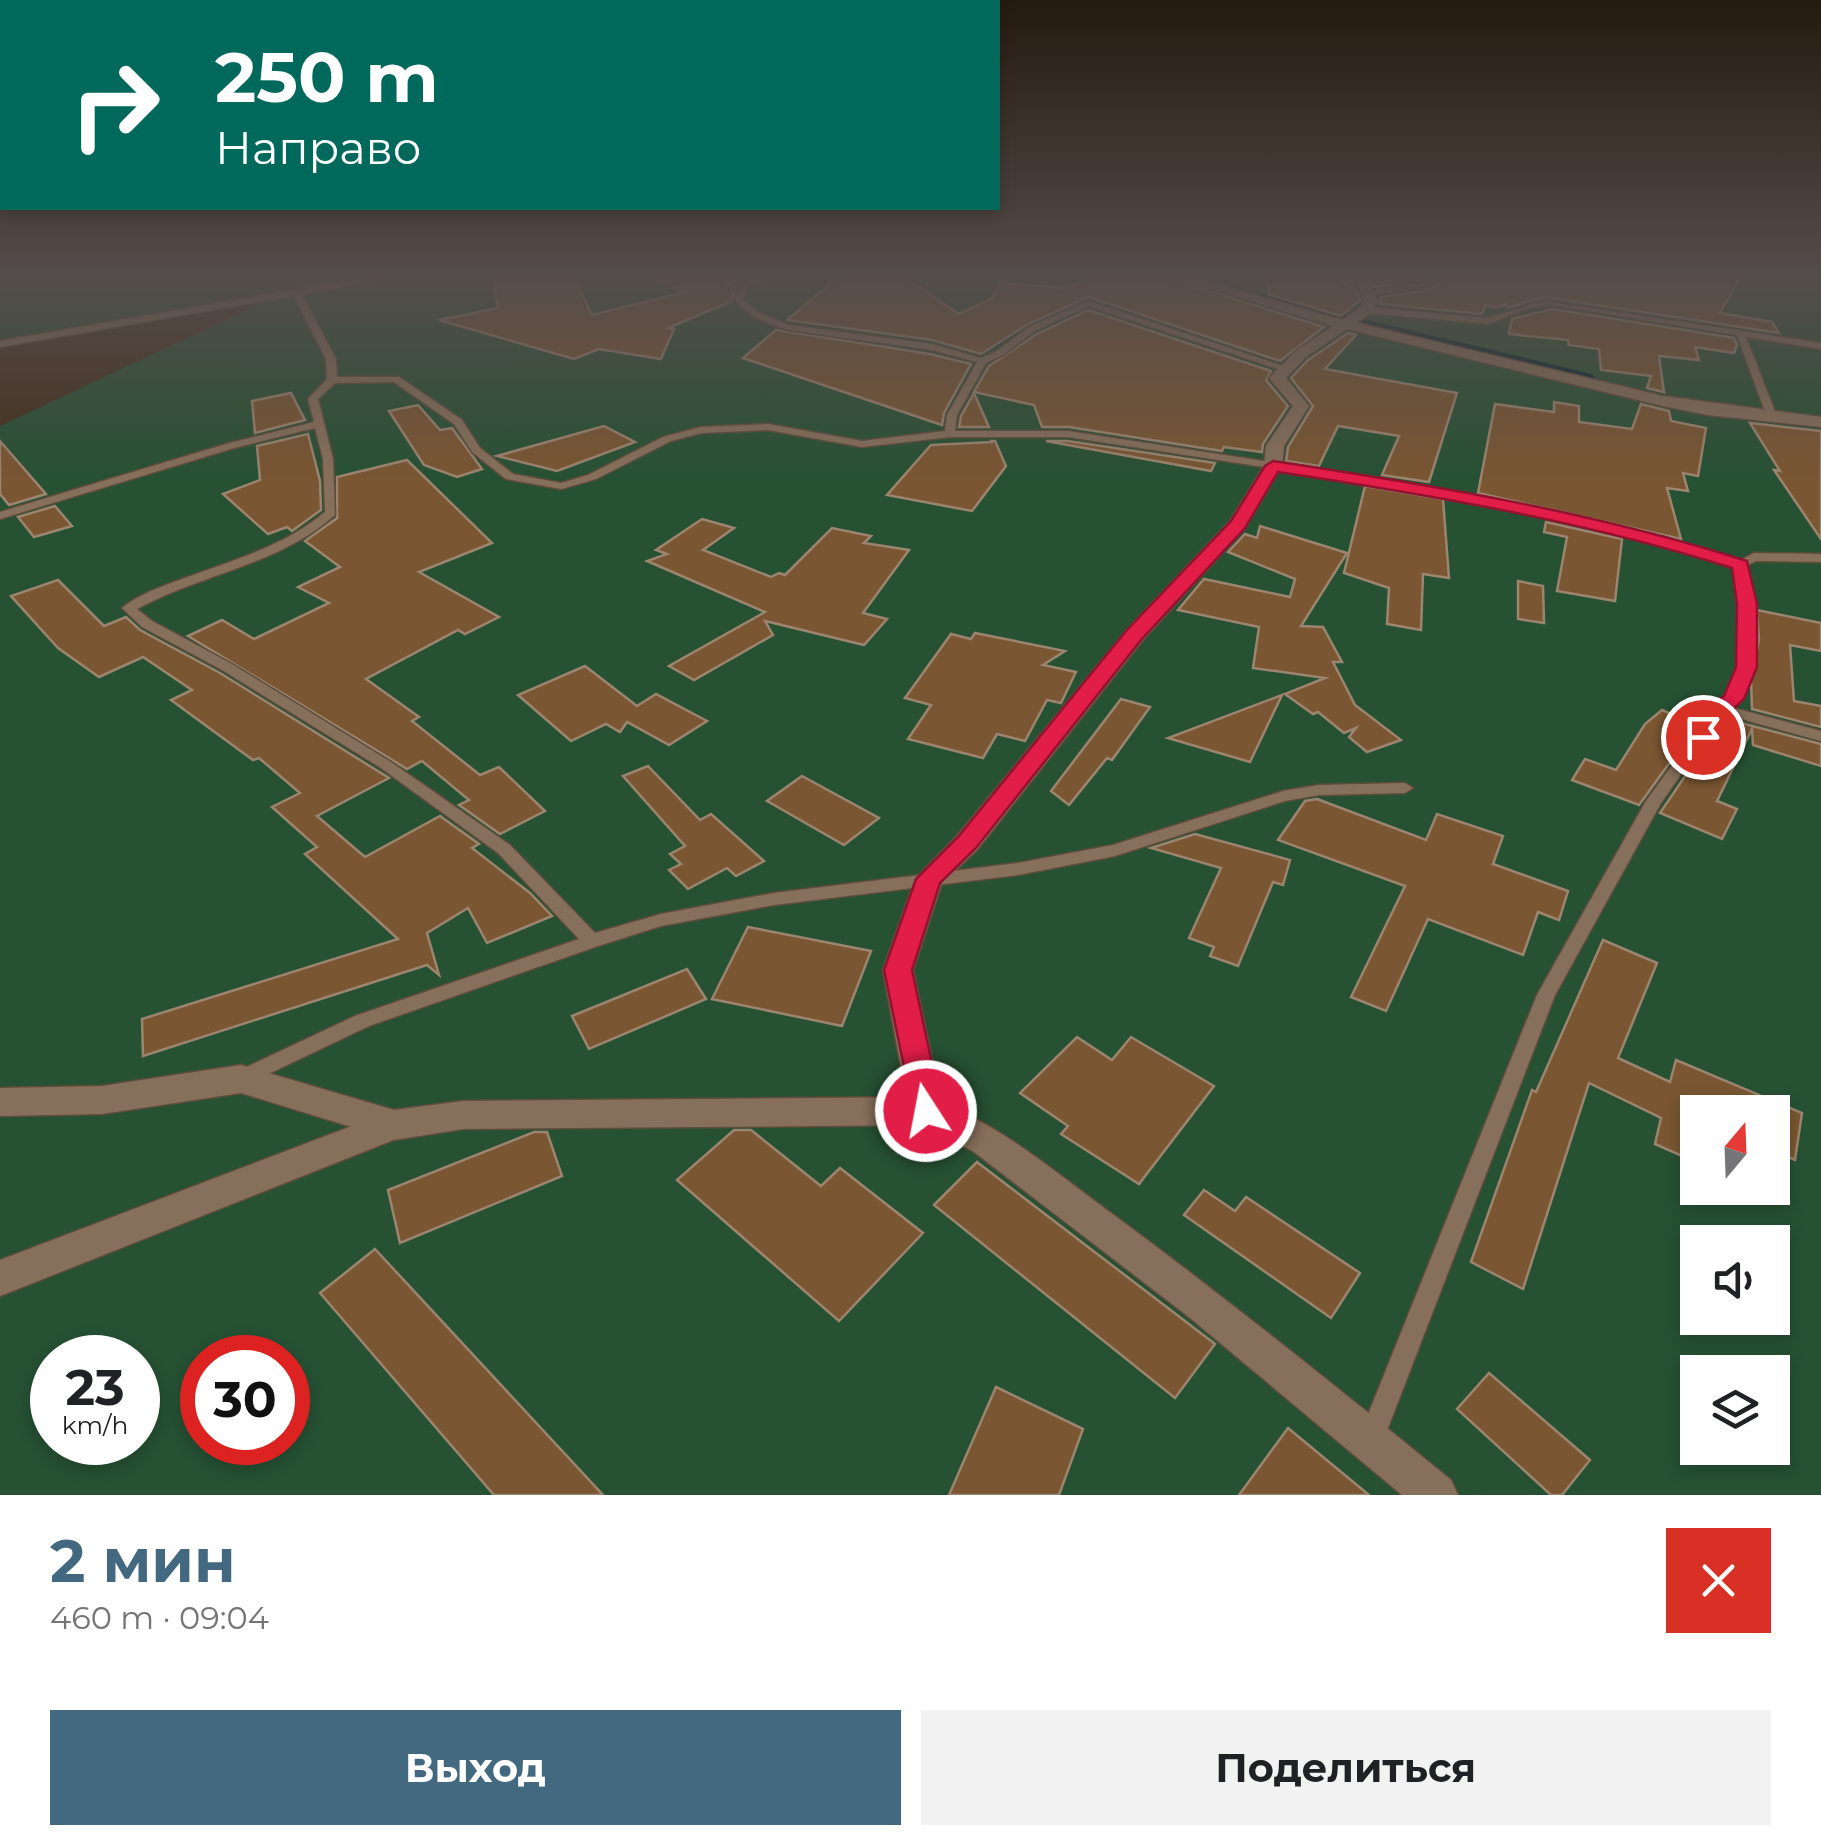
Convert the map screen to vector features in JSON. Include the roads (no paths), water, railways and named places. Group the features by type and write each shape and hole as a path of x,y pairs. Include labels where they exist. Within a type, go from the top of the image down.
{"street":[{"path":"926,1111 898,970 928,879 967,842 1134,636 1238,524 1273,466 1275,446 1300,406 1277,378 1322,342"},
{"path":"1449,342 1708,410 1821,422"},
{"path":"0,1102 102,1100 241,1079 394,1125"},
{"path":"0,1278 394,1125 462,1116 926,1111 986,1141 1203,1304 1436,1495"}],"lane":[{"path":"323,342 332,359 332,380"},
{"path":"892,342 932,347 982,361 1016,342"},
{"path":"1203,342 1286,369"},
{"path":"1744,342 1771,414"},
{"path":"1793,342 1821,346"},
{"path":"950,434 952,415 982,361"},
{"path":"592,941 504,849 386,765 227,667 147,624 128,608 268,550 325,519 331,512 328,458 313,399 332,380 396,379 458,422 476,450 510,477 561,486 592,477 667,438 701,430 768,427 862,444 950,434 1068,434 1427,489 1664,541 1740,565 1754,557 1821,558"},
{"path":"0,516 230,446 320,424"},
{"path":"1370,1440 1546,995 1654,801 1720,709 1733,699 1747,667 1747,604 1740,565"},
{"path":"1720,709 1821,736"},
{"path":"241,1079 362,1021 592,941 698,913 928,879 1018,870 1115,850 1301,793 1404,788"}],"waterway":[{"path":"1435,342 1585,378"}]}
